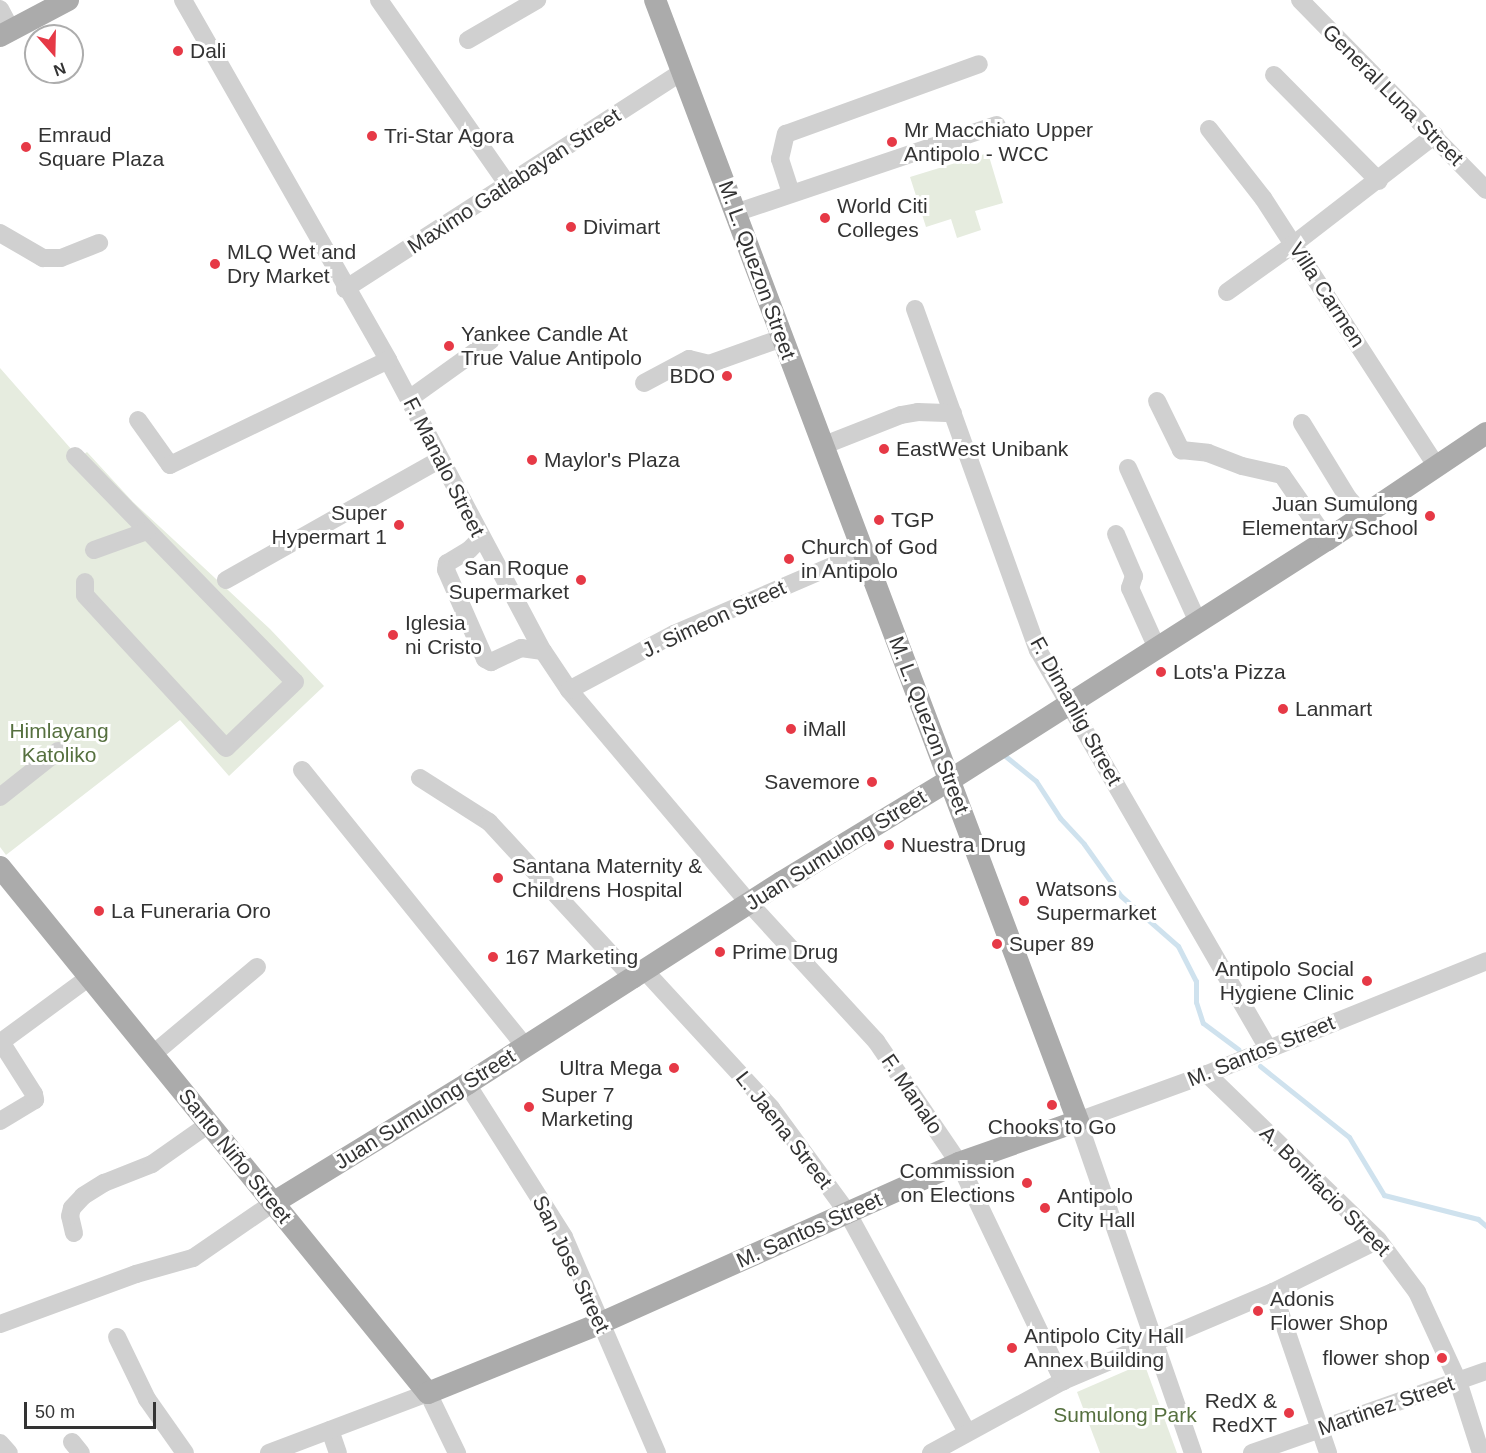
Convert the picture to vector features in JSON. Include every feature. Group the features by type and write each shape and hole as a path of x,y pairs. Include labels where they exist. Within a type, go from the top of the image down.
{"main road":[{"path":"6,33 68,0"},
{"name":"M. L. Quezon Street","path":"655,0 1078,1121"},
{"name":"Juan Sumulong Street","path":"273,1203 640,975 748,903 950,780 1327,540 1486,433"},
{"name":"Santo Niño Street","path":"0,867 428,1394"},
{"name":"M. Santos Street","path":"428,1394 601,1323 959,1163 1078,1121"}],"street":[{"name":"F. Manalo Street","path":"183,0 345,289 388,360 439,460 543,651 569,690 748,903"},
{"path":"379,0 508,185"},
{"path":"468,40 537,0"},
{"name":"General Luna Street","path":"1300,0 1435,135 1486,190"},
{"path":"0,9 6,33"},
{"path":"791,193 780,159 786,134 979,64"},
{"name":"Maximo Gatlabayan Street","path":"345,289 682,72"},
{"path":"1274,75 1379,181"},
{"path":"735,213 997,124"},
{"name":"Villa Carmen","path":"1209,129 1263,198 1437,467"},
{"path":"1227,292 1379,181 1435,135"},
{"path":"0,233 43,258 61,258 99,243"},
{"name":"F. Dimanlig Street","path":"915,309 1038,650 1268,1048"},
{"path":"644,383 690,359 709,364 782,338"},
{"path":"409,399 490,341"},
{"path":"138,420 170,465 388,360"},
{"path":"1156,401 1181,450 1209,453 1242,466 1282,475 1327,540"},
{"path":"822,446 901,415 918,412 953,413"},
{"path":"1302,423 1348,498 1364,516"},
{"path":"75,456 295,682 226,748 85,595 85,582"},
{"path":"226,580 439,460"},
{"path":"1128,468 1198,622"},
{"path":"94,550 147,531"},
{"path":"1116,534 1134,576 1130,588 1157,648"},
{"path":"481,538 469,550 447,563 446,570 485,659 491,662 521,648 543,651"},
{"name":"J. Simeon Street","path":"569,690 674,634 775,600 862,553"},
{"path":"0,797 58,750"},
{"path":"302,770 525,1046"},
{"name":"L. Jaena Street","path":"420,778 489,822 771,1108 847,1212 967,1432"},
{"name":"F. Manalo","path":"748,903 876,1041 959,1163 1063,1381"},
{"name":"M. Santos Street","path":"1078,1121 1207,1074 1486,961"},
{"path":"152,1055 257,967"},
{"path":"0,1121 35,1100 34,1094 0,1041 88,978"},
{"name":"A. Bonifacio Street","path":"1207,1074 1378,1240 1417,1292 1458,1381 1481,1453"},
{"name":"San Jose Street","path":"467,1084 564,1237 657,1453"},
{"name":"M. L. Quezon Street","path":"1078,1121 1193,1453"},
{"path":"74,1233 70,1216 72,1208 83,1196 104,1183 152,1164 209,1124"},
{"path":"0,1324 136,1274 193,1258 273,1203"},
{"path":"934,1452 1063,1381 1273,1292 1378,1240"},
{"path":"1273,1292 1329,1453"},
{"path":"117,1338 147,1399 185,1453"},
{"name":"Martinez Street","path":"1252,1453 1486,1371"},
{"name":"M. Santos Street","path":"269,1453 428,1394"},
{"name":"Santo Niño Street","path":"428,1394 457,1453"},
{"path":"330,1430 338,1453"},
{"path":"0,1443 9,1453"}],"green space":[{"path":"988,153 1003,203 975,211 981,230 957,238 951,219 926,227 910,177"},
{"name":"Himlayang Katoliko","path":"0,368 79,458 87,452 133,502 270,629 324,686 229,776 180,720 6,855 0,847"},
{"name":"Sumulong Park","path":"1144,1363 1177,1453 1100,1453 1077,1392"}],"waterway":[{"path":"1004,755 1036,781 1060,818 1084,844 1121,896 1178,946 1196,981 1196,1002 1203,1023 1238,1049"},
{"path":"1260,1066 1349,1137 1384,1195 1478,1219 1486,1226"}],"place":[{"name":"Dali","path":"178,51"},
{"name":"Tri-Star Agora","path":"372,136"},
{"name":"Mr Macchiato Upper Antipolo - WCC","path":"892,142"},
{"name":"Emraud Square Plaza","path":"26,147"},
{"name":"World Citi Colleges","path":"825,218"},
{"name":"Divimart","path":"571,227"},
{"name":"MLQ Wet and Dry Market","path":"215,264"},
{"name":"Yankee Candle At True Value Antipolo","path":"449,346"},
{"name":"BDO","path":"727,376"},
{"name":"EastWest Unibank","path":"884,449"},
{"name":"Maylor's Plaza","path":"532,460"},
{"name":"Juan Sumulong Elementary School","path":"1430,516"},
{"name":"TGP","path":"879,520"},
{"name":"Super Hypermart 1","path":"399,525"},
{"name":"Church of God in Antipolo","path":"789,559"},
{"name":"San Roque Supermarket","path":"581,580"},
{"name":"Iglesia ni Cristo","path":"393,635"},
{"name":"Lots'a Pizza","path":"1161,672"},
{"name":"Lanmart","path":"1283,709"},
{"name":"iMall","path":"791,729"},
{"name":"Savemore","path":"872,782"},
{"name":"Nuestra Drug","path":"889,845"},
{"name":"Santana Maternity & Childrens Hospital","path":"498,878"},
{"name":"Watsons Supermarket","path":"1024,901"},
{"name":"La Funeraria Oro","path":"99,911"},
{"name":"Super 89","path":"997,944"},
{"name":"Prime Drug","path":"720,952"},
{"name":"167 Marketing","path":"493,957"},
{"name":"Antipolo Social Hygiene Clinic","path":"1367,981"},
{"name":"Ultra Mega","path":"674,1068"},
{"name":"Chooks to Go","path":"1052,1105"},
{"name":"Super 7 Marketing","path":"529,1107"},
{"name":"Commission on Elections","path":"1027,1183"},
{"name":"Antipolo City Hall","path":"1045,1208"},
{"name":"Adonis Flower Shop","path":"1258,1311"},
{"name":"Antipolo City Hall Annex Building","path":"1012,1348"},
{"name":"flower shop","path":"1442,1358"},
{"name":"RedX & RedXT","path":"1289,1413"}]}
